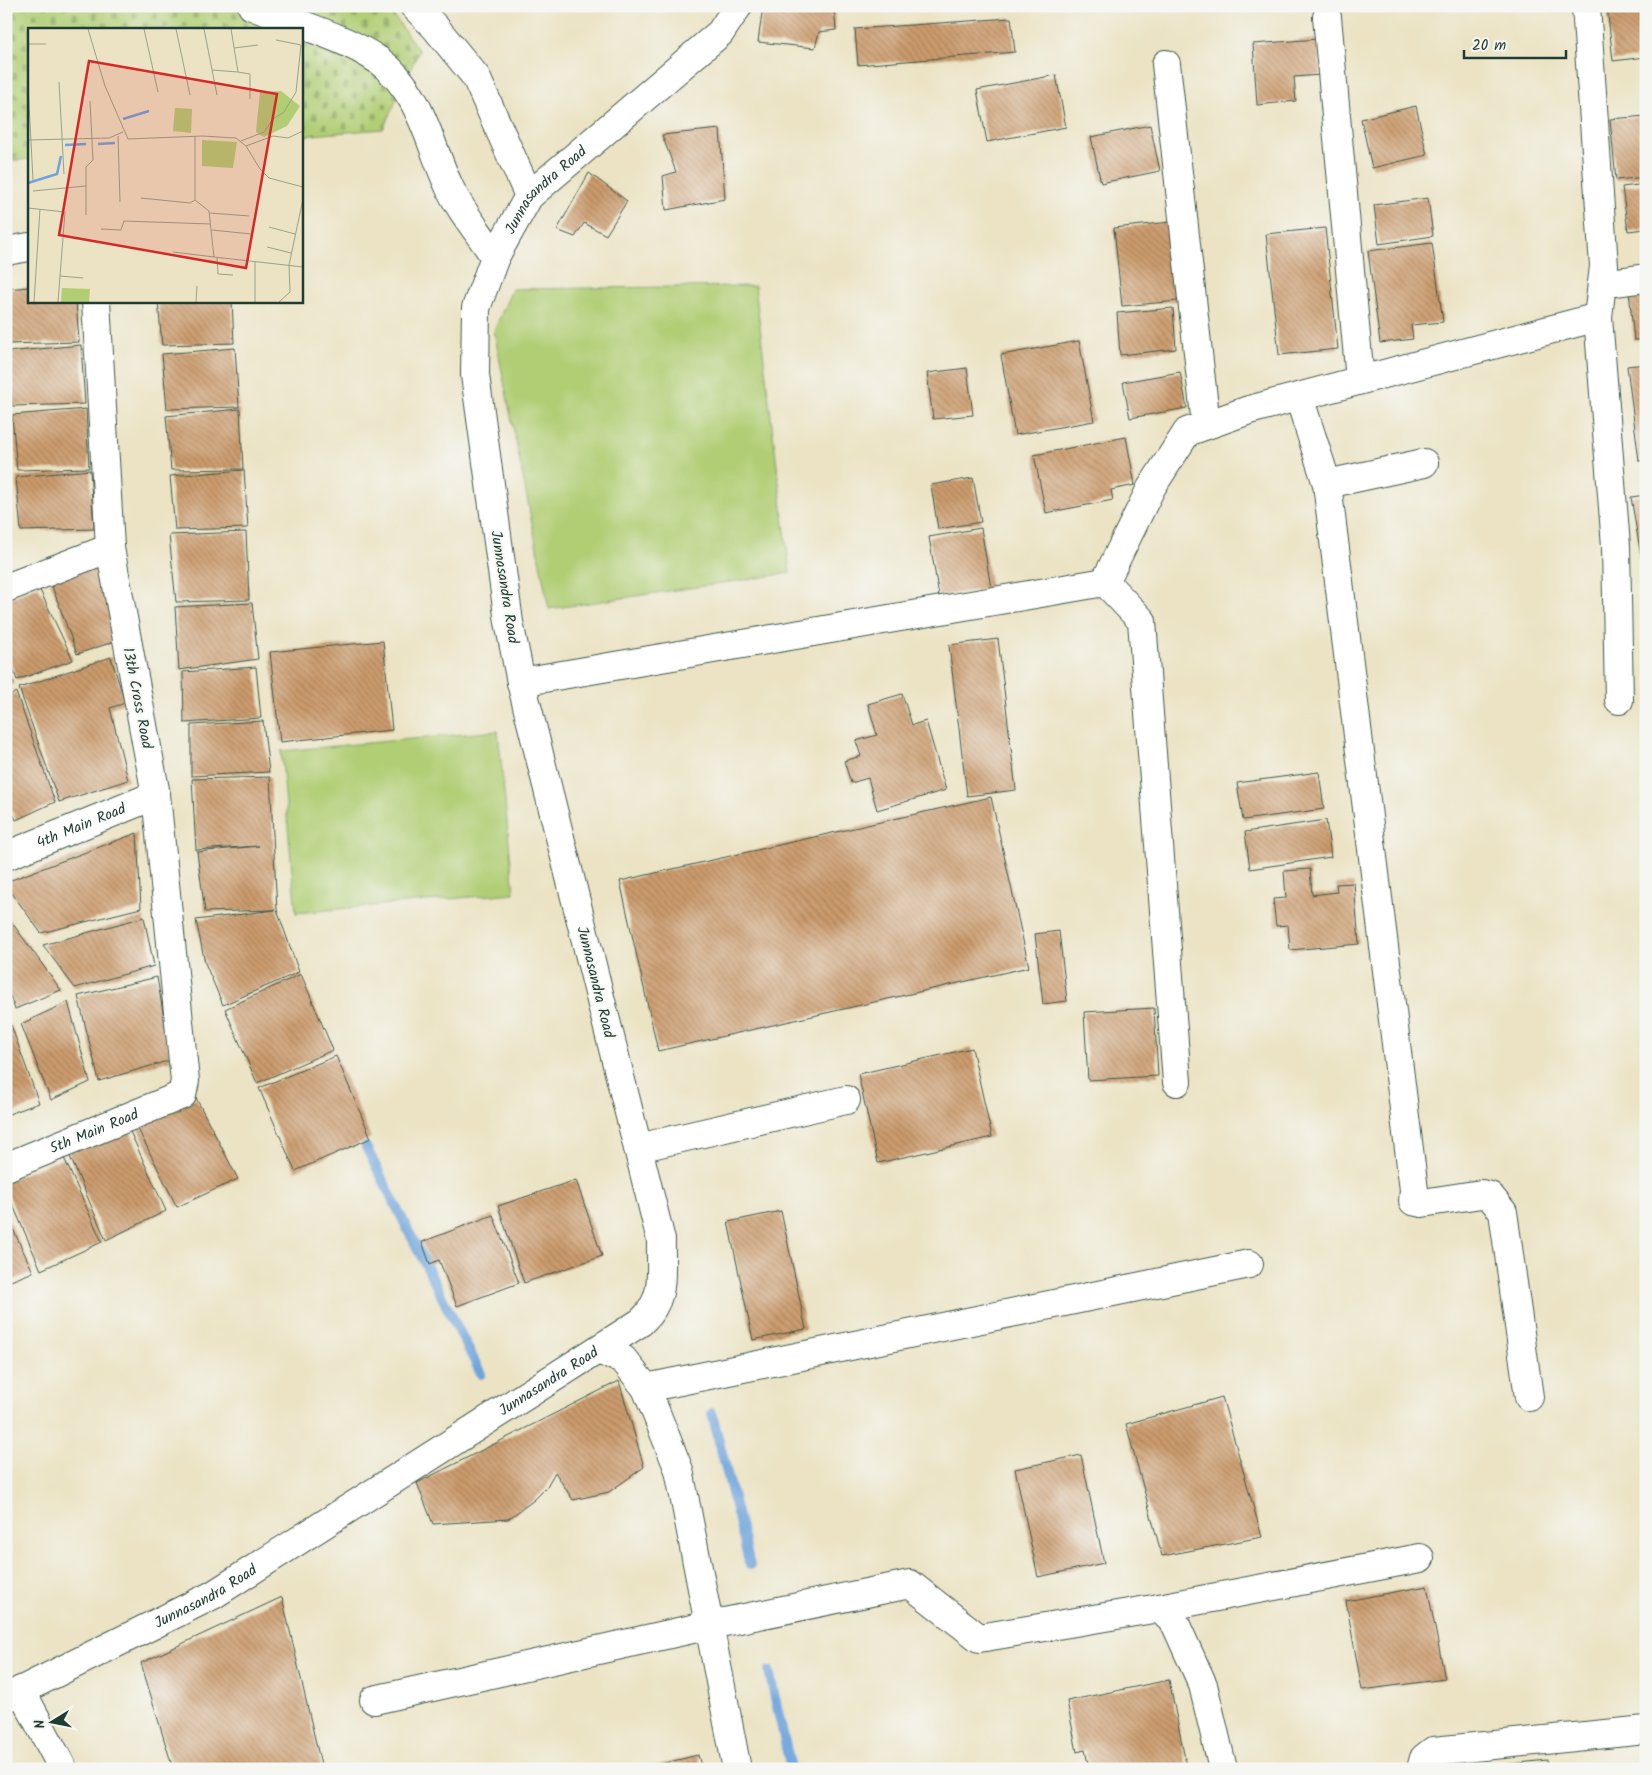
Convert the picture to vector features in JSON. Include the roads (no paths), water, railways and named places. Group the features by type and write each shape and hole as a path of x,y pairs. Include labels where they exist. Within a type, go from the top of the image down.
{"street":[{"path":"252,6 359,50 378,60 396,75 410,92 448,186 495,257"},
{"path":"414,6 435,27 476,76 529,196"},
{"name":"Junnasandra Road","path":"14,1694 213,1595 641,1322 652,1312 660,1297 661,1240 521,682 506,603 475,375 476,308 495,257 529,196 720,33 738,6"},
{"path":"1586,6 1604,266 1598,317 1616,546 1619,700"},
{"path":"1327,17 1360,380"},
{"path":"1166,64 1206,425"},
{"path":"6,251 28,247"},
{"path":"1602,284 1646,278"},
{"name":"13th Cross Road","path":"96,302 110,548 156,795 185,1081 182,1095"},
{"path":"1105,582 1151,488 1187,432 1249,410 1299,396 1598,317"},
{"path":"1299,396 1327,484 1413,1180 1413,1201 1422,1203 1481,1194 1490,1196 1503,1212 1529,1397"},
{"path":"1327,484 1424,463"},
{"path":"6,588 110,548"},
{"path":"521,682 1105,582"},
{"path":"1105,582 1142,621 1177,1082"},
{"name":"4th Main Road","path":"6,856 156,795"},
{"name":"5th Main Road","path":"6,1167 182,1095"},
{"path":"638,1148 846,1100"},
{"path":"646,1388 1249,1264"},
{"path":"597,1350 624,1359 646,1388 679,1470 737,1769"},
{"path":"374,1700 710,1625 910,1584 979,1638 1159,1608 1420,1558"},
{"path":"1159,1608 1176,1623 1203,1685 1223,1769"},
{"path":"14,1694 63,1769"},
{"path":"1421,1769 1424,1758 1433,1751 1646,1730"}],"waterway":[{"path":"366,1147 481,1374"},
{"path":"712,1413 750,1565"},
{"path":"769,1671 791,1769"}]}
